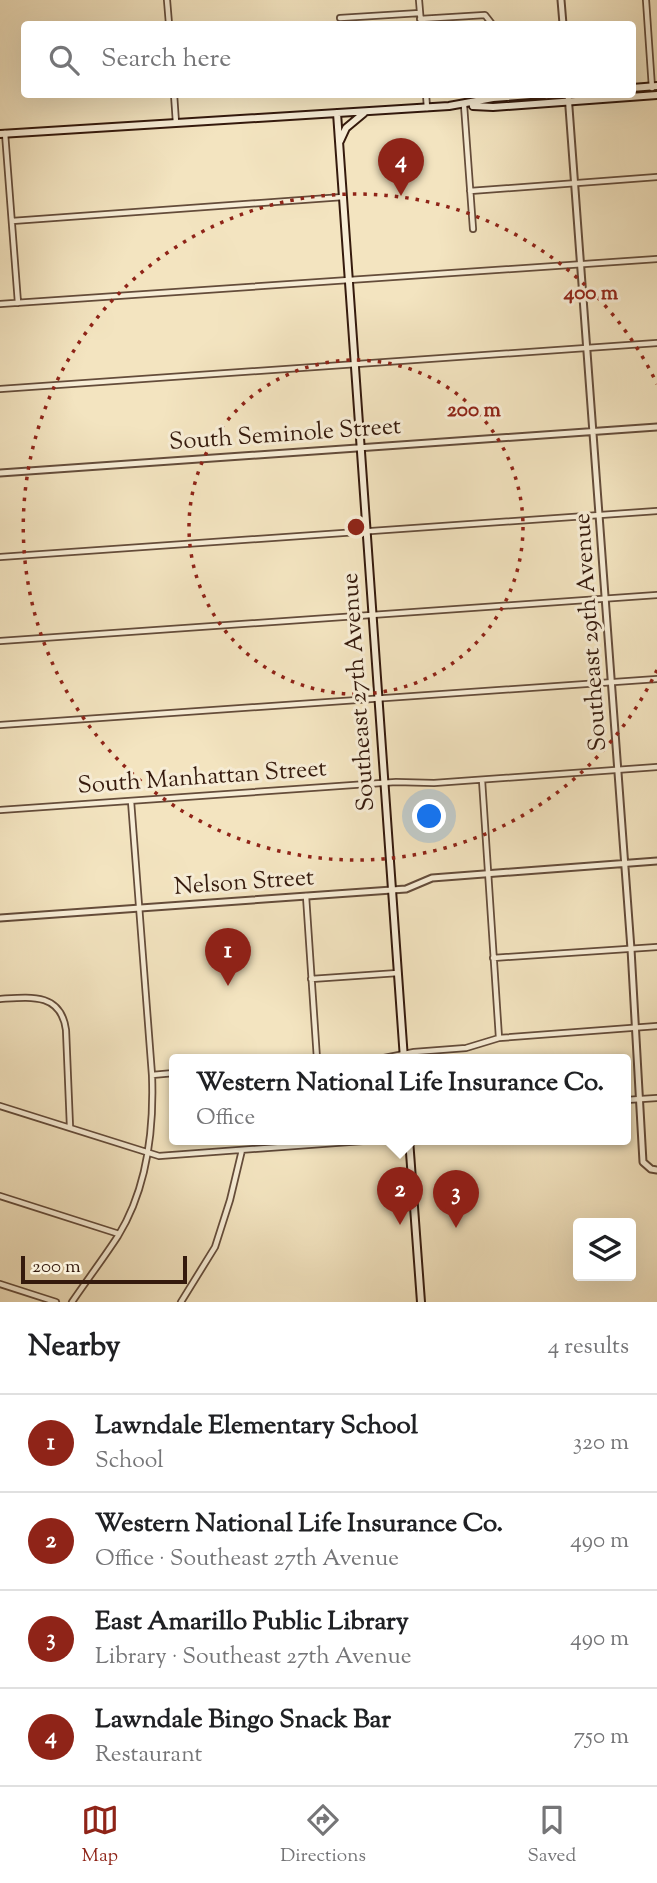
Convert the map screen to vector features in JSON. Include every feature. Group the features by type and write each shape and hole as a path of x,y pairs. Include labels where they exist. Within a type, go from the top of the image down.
{"main road":[{"path":"636,88 654,86"},
{"path":"636,96 655,96"},
{"path":"464,105 492,98"},
{"path":"3,134 464,105 493,107 569,98"},
{"path":"339,142 346,128 366,112"},
{"name":"Southeast 27th Avenue","path":"337,114 404,1054"},
{"path":"409,1145 421,1302"}],"street":[{"path":"167,0 169,21"},
{"path":"419,0 420,19"},
{"path":"561,0 563,21"},
{"path":"646,0 655,96"},
{"path":"340,18 420,19 485,15 490,21"},
{"path":"174,98 176,123"},
{"path":"426,98 427,108"},
{"name":"Southeast 29th Avenue","path":"569,98 631,949 643,1162 646,1167 657,1170"},
{"path":"464,105 473,229"},
{"path":"3,134 18,303"},
{"path":"470,191 657,177"},
{"path":"12,221 343,198"},
{"path":"0,304 657,259"},
{"path":"0,389 657,343"},
{"name":"South Seminole Street","path":"0,473 657,427"},
{"path":"0,557 657,511"},
{"path":"0,641 657,595"},
{"path":"0,725 657,679"},
{"name":"South Manhattan Street","path":"0,810 384,783 482,780 657,768"},
{"path":"482,780 499,1038"},
{"path":"72,1302 119,1234 135,1198 148,1154 153,1103 152,1075 131,801"},
{"name":"Nelson Street","path":"0,918 392,890 415,886 432,878 657,861"},
{"path":"306,896 317,1054"},
{"path":"493,958 657,947"},
{"path":"312,979 398,974"},
{"path":"0,999 38,998 53,1004 63,1017 66,1030 70,1127"},
{"path":"425,1054 466,1048 499,1038 657,1026"},
{"path":"152,1075 169,1073"},
{"path":"631,1100 657,1098"},
{"path":"0,1106 159,1156 309,1145"},
{"path":"181,1302 215,1247 242,1150"},
{"path":"0,1196 119,1234"},
{"path":"0,1284 56,1302"}],"place":[{"name":"Lawndale Bingo Snack Bar","path":"401,196"},
{"name":"Lawndale Elementary School","path":"228,986"},
{"name":"Western National Life Insurance Co.","path":"400,1225"},
{"name":"East Amarillo Public Library","path":"456,1228"}]}
